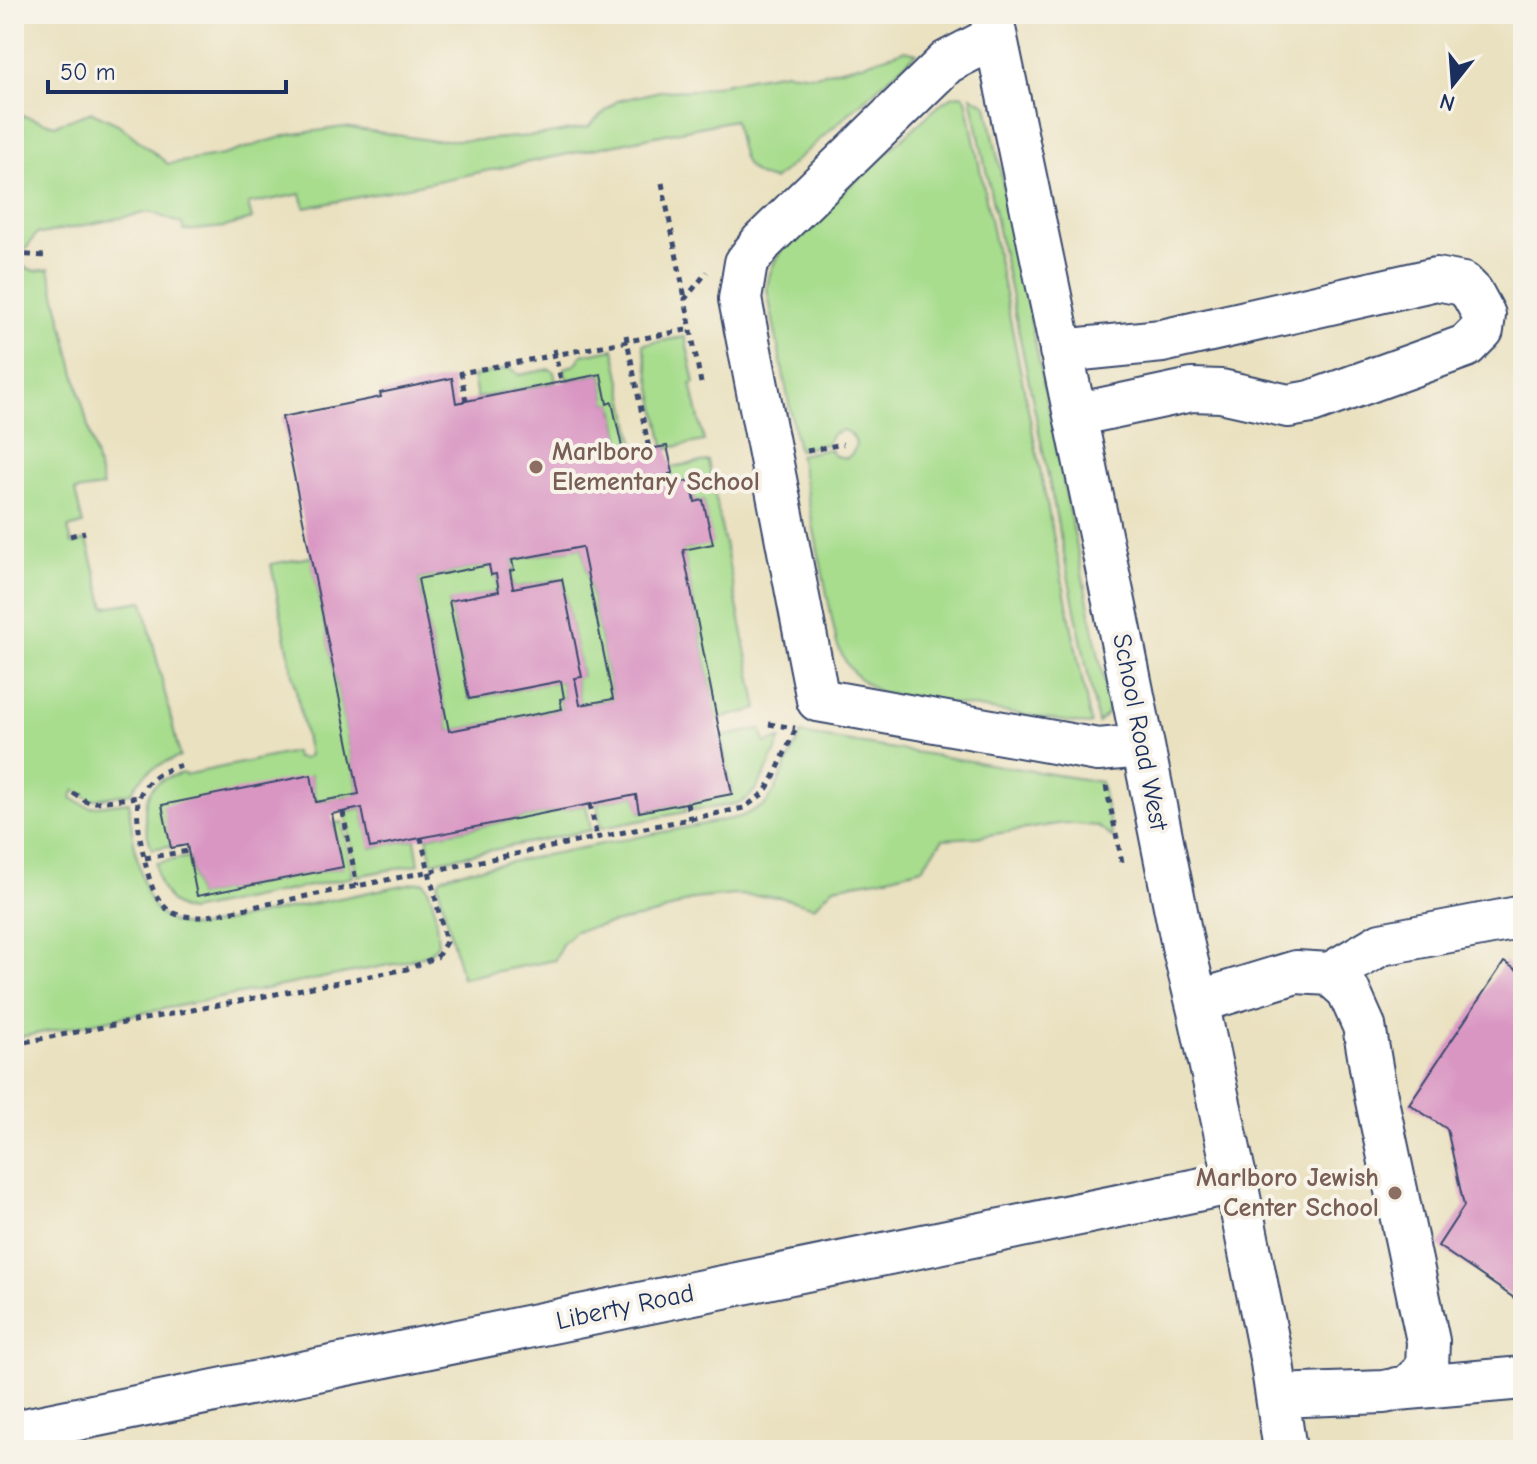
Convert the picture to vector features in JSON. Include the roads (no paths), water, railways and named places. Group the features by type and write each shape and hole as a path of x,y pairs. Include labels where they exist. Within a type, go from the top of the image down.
{"street":[{"path":"993,25 947,62 771,233 746,263 740,299 818,700 1098,750 1143,746"},
{"name":"School Road West","path":"993,25 1183,946 1236,1182 1272,1363 1285,1450"},
{"path":"1061,351 1162,341 1436,279 1463,284 1472,293 1484,315 1482,330 1466,346 1311,402 1288,406 1221,391 1192,390 1075,415"},
{"path":"1197,1002 1296,972 1330,974 1381,944 1523,917"},
{"path":"1277,1396 1384,1392 1408,1387 1427,1369 1428,1341 1364,1026 1348,990 1330,974"},
{"name":"Liberty Road","path":"14,1432 1236,1182"},
{"path":"1396,1389 1523,1378"}],"place":[{"name":"Marlboro Elementary School","path":"536,467"},
{"name":"Marlboro Jewish Center School","path":"1395,1193"}]}
